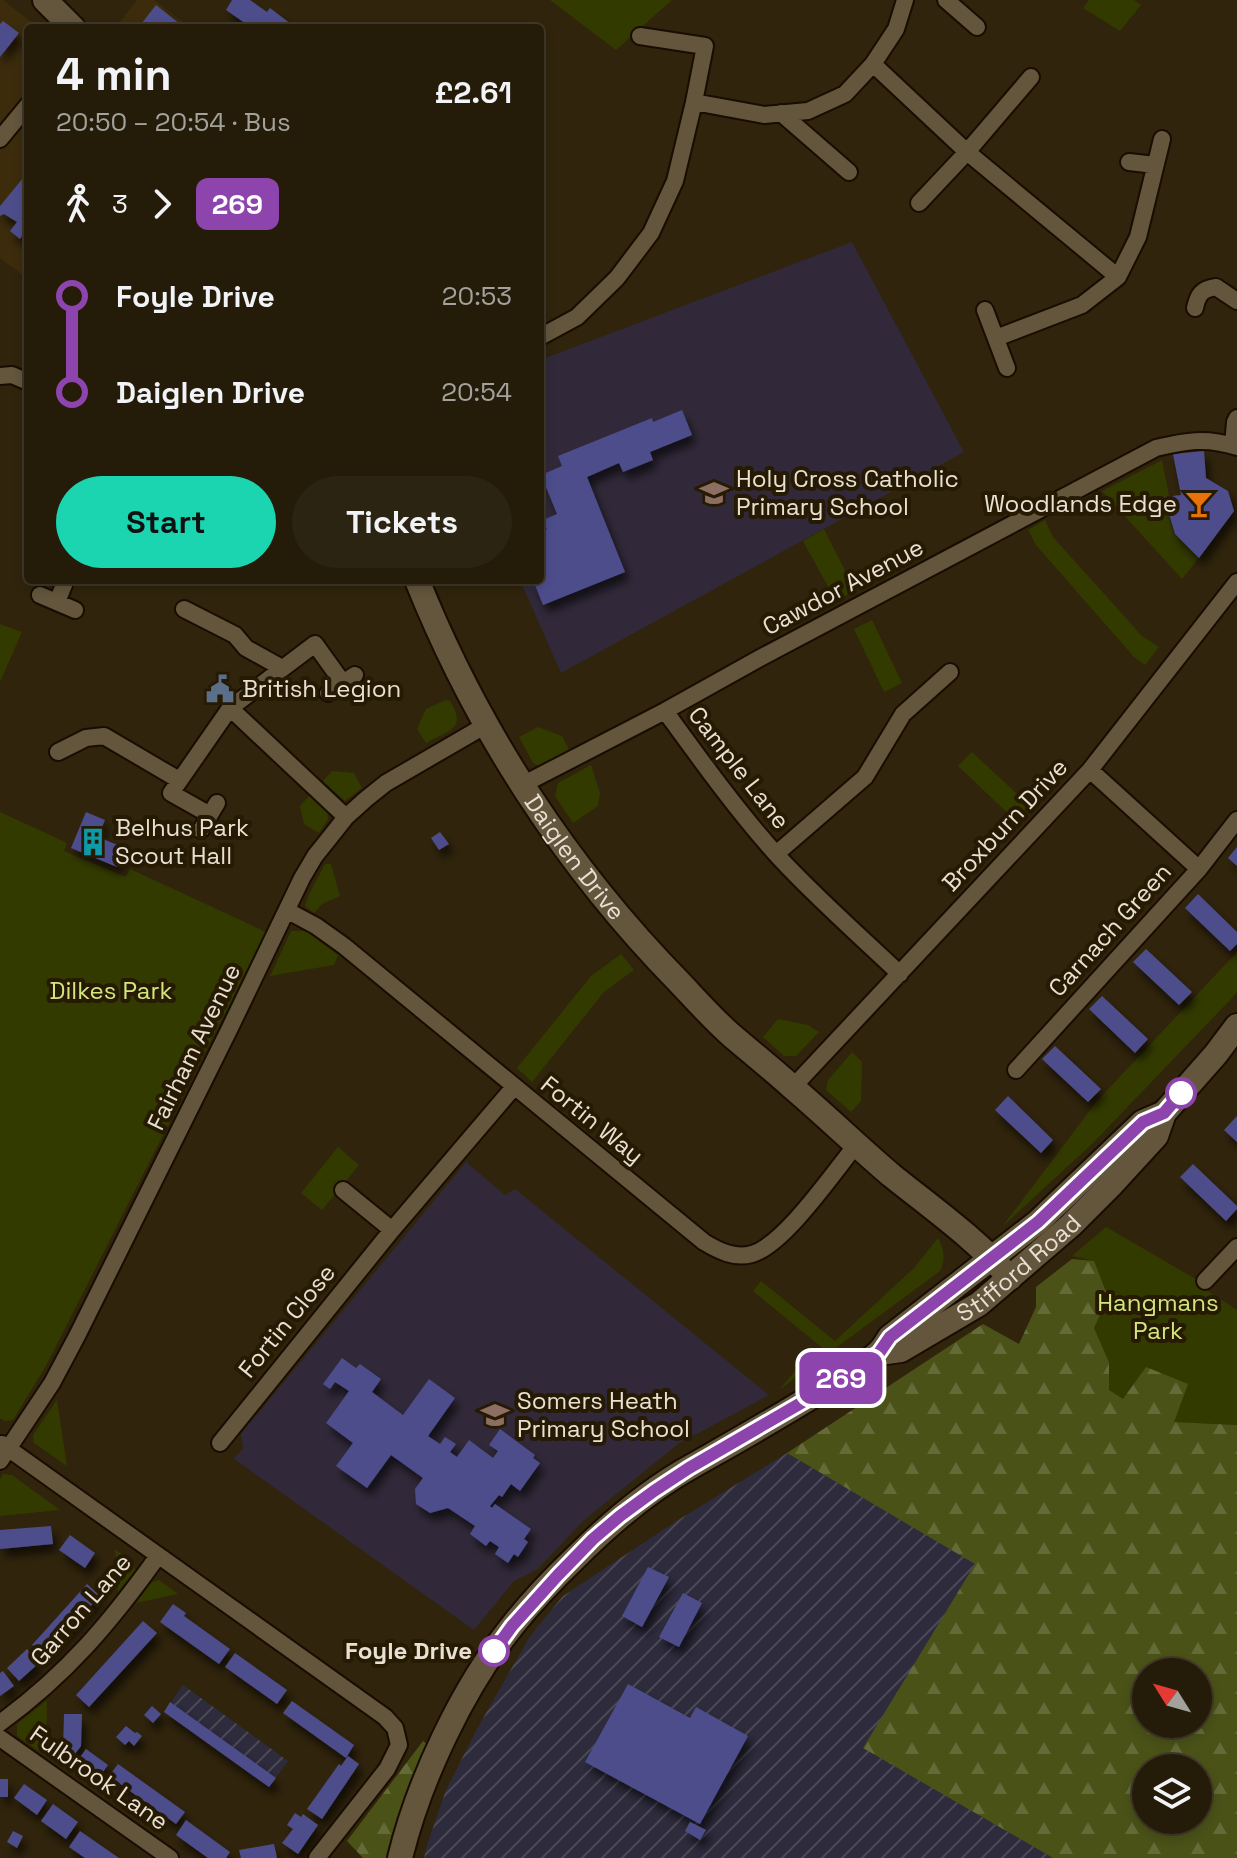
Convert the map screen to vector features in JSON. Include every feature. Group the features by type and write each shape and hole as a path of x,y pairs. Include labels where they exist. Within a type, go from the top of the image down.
{"main road":[{"path":"45,0 69,24"},
{"name":"Daiglen Drive","path":"419,584 438,632 486,725 522,785 586,876 643,945 728,1033 856,1145 957,1227 1010,1278"},
{"name":"Stifford Road","path":"879,1353 901,1350 979,1304 1071,1225 1156,1136 1164,1113 1237,1026"},
{"name":"Stifford Road","path":"400,1858 426,1779 445,1735 468,1694 512,1626 593,1539 689,1468 808,1399 879,1353 890,1337 1038,1222 1143,1122 1164,1113"}],"street":[{"path":"694,102 764,115 808,111 845,94 873,64 896,29 905,0"},
{"path":"946,0 977,27"},
{"path":"544,335 577,317 617,278 651,233 675,181 705,46 640,36"},
{"path":"873,64 967,152 1118,277"},
{"path":"919,203 1031,77"},
{"path":"0,139 24,110"},
{"path":"781,113 849,172"},
{"path":"996,338 1082,305 1118,277 1138,237 1162,139"},
{"path":"1129,162 1155,165"},
{"path":"1195,308 1197,296 1204,289 1216,287 1234,294"},
{"path":"985,310 1007,368"},
{"path":"0,376 12,375 24,380"},
{"path":"1235,446 1237,418"},
{"name":"Cawdor Avenue","path":"522,785 1156,448 1193,440 1235,446"},
{"name":"Broxburn Drive","path":"793,1087 1090,770 1237,582"},
{"path":"57,602 64,584"},
{"path":"40,595 75,610"},
{"path":"184,609 235,635 246,648 282,668"},
{"path":"209,816 171,793 230,708 315,644 342,683"},
{"name":"Cample Lane","path":"776,854 865,777 903,714 950,672"},
{"path":"230,708 346,817"},
{"name":"Cample Lane","path":"665,711 776,854 900,974"},
{"name":"Fairham Avenue","path":"3,1451 52,1383 77,1336 315,856 346,817 386,783 486,725"},
{"path":"58,752 86,738 104,736 179,780"},
{"path":"1090,770 1199,869"},
{"name":"Carnach Green","path":"1016,1070 1199,869 1237,820"},
{"name":"Fortin Way","path":"288,911 344,946 704,1242 724,1253 750,1255 768,1247 783,1234 856,1145"},
{"name":"Fortin Close","path":"220,1443 392,1230 514,1087"},
{"path":"343,1190 392,1230"},
{"path":"1205,1281 1237,1247"},
{"path":"3,1451 158,1556 385,1717 395,1728 399,1745 395,1756 317,1858"},
{"name":"Garron Lane","path":"0,1723 73,1662 102,1630 158,1556"},
{"name":"Fulbrook Lane","path":"0,1738 170,1858"}],"shaded area":[{"path":"0,0 3,0 34,24 24,24 24,276 0,258"},
{"path":"137,0 154,0 186,24 118,24"},
{"name":"Holy Cross Catholic Primary School","path":"852,242 964,452 561,673 522,584 544,584 544,358"},
{"name":"Somers Heath Primary School","path":"466,1162 505,1195 515,1189 769,1395 678,1444 582,1522 538,1569 514,1581 474,1630 234,1459 243,1448 241,1434"},
{"path":"787,1453 976,1564 864,1748 1053,1858 424,1858 446,1790 477,1729 530,1636 563,1596"},
{"path":"183,1685 288,1761 269,1787 164,1712"}],"green space":[{"path":"550,0 672,0 616,50"},
{"path":"1089,0 1134,0 1141,5 1120,31 1083,8"},
{"path":"1162,460 1169,496 1164,498 1174,534 1199,558 1182,579 1102,491"},
{"path":"1045,520 1053,537 1142,636 1159,647 1145,665 1134,657 1036,545 1028,530"},
{"path":"824,529 855,590 836,601 803,541"},
{"path":"872,620 902,683 884,692 854,629"},
{"path":"0,624 22,632 0,682"},
{"path":"446,700 455,710 456,723 449,731 426,743 417,729 426,709"},
{"path":"538,727 562,736 570,752 543,768 533,763 519,737"},
{"path":"972,752 1029,805 1015,820 958,766"},
{"path":"591,765 600,793 598,806 573,823 555,796 558,783"},
{"path":"332,771 354,773 362,788 345,801 323,781"},
{"path":"311,794 327,810 328,819 319,833 304,824 300,806"},
{"name":"Dilkes Park","path":"0,812 67,843 64,851 126,877 130,869 266,932 47,1364 13,1420 4,1421 0,1418"},
{"path":"325,864 331,864 340,896 322,904 314,913 305,906"},
{"path":"291,931 306,931 338,955 334,965 270,976"},
{"path":"1237,952 1237,992 1093,1143 1002,1227 1097,1101"},
{"path":"621,954 634,970 604,992 532,1082 517,1068 591,976"},
{"path":"778,1019 808,1025 819,1032 796,1056 784,1056 763,1037"},
{"path":"852,1052 862,1062 861,1101 851,1112 826,1090 828,1080"},
{"path":"338,1147 359,1165 322,1210 301,1193"},
{"name":"Hangmans Park","path":"1106,1227 1194,1278 1237,1310 1237,1425 1174,1422 1123,1400 1108,1390 1109,1362 1094,1328 1094,1261 1072,1256"},
{"path":"938,1238 944,1254 940,1271 779,1390 814,1348 821,1354 825,1350 753,1291 761,1281 835,1341 914,1268"},
{"path":"1072,1259 1094,1261 1108,1297 1094,1328 1109,1362 1109,1390 1123,1399 1146,1367 1188,1384 1174,1422 1237,1425 1237,1858 1053,1858 863,1748 975,1564 787,1453 983,1324 1019,1344 1036,1307 1036,1287"},
{"path":"57,1400 67,1466 34,1443 33,1435"},
{"path":"3,1474 12,1475 60,1510 0,1516 0,1479"},
{"path":"115,1549 133,1562 135,1570 118,1592"},
{"path":"159,1580 178,1594 136,1603 152,1582"},
{"path":"47,1700 46,1756 17,1736 17,1724"},
{"path":"423,1741 430,1746 391,1858 363,1858 347,1841"}],"building":[{"path":"232,0 250,0 267,12 270,8 291,24 246,24 226,10"},
{"path":"156,5 180,24 141,24"},
{"path":"3,21 19,33 0,57 0,24"},
{"path":"24,177 24,233 20,239 10,231 17,222 4,214 0,216 0,206"},
{"path":"682,410 692,435 650,452 653,460 623,472 619,463 587,477 625,572 543,605 535,584 544,584 544,530 547,529 544,520 557,514 544,482 544,474 562,466 558,456 652,418 653,422"},
{"name":"Woodlands Edge","path":"1204,451 1206,478 1228,491 1234,511 1199,558 1175,534 1164,497 1181,495 1173,454"},
{"name":"Belhus Park Scout Hall","path":"86,812 105,820 98,837 125,848 117,867 71,848"},
{"path":"440,832 449,844 439,850 431,838"},
{"path":"1237,847 1237,866 1228,858"},
{"path":"1198,894 1237,932 1237,944 1230,951 1185,908"},
{"path":"1146,949 1192,992 1179,1005 1133,962"},
{"path":"1102,996 1148,1039 1135,1053 1089,1009"},
{"path":"1055,1046 1101,1089 1088,1102 1042,1059"},
{"path":"1008,1096 1053,1140 1041,1153 995,1110"},
{"path":"1237,1116 1237,1142 1224,1130"},
{"path":"1193,1164 1237,1206 1226,1221 1180,1177"},
{"path":"342,1358 356,1368 360,1364 381,1379 372,1392 403,1415 429,1379 455,1398 428,1436 440,1444 445,1437 456,1444 450,1452 457,1457 469,1440 493,1458 498,1451 489,1445 500,1429 535,1455 533,1458 540,1463 520,1491 511,1484 502,1497 499,1495 490,1506 492,1508 495,1504 531,1529 524,1539 528,1542 518,1557 514,1554 508,1563 495,1554 499,1547 490,1541 486,1546 470,1534 475,1526 448,1508 430,1513 416,1504 415,1489 423,1478 391,1455 367,1488 336,1466 353,1443 326,1423 349,1391 335,1382 330,1389 323,1384"},
{"path":"51,1526 53,1544 0,1549 0,1530"},
{"path":"70,1535 95,1553 85,1568 59,1550"},
{"path":"648,1567 669,1577 642,1627 622,1616"},
{"path":"87,1584 100,1596 45,1657 32,1645"},
{"path":"683,1593 702,1603 679,1647 659,1637"},
{"path":"173,1604 186,1613 184,1616 230,1649 219,1664 160,1622"},
{"path":"143,1621 157,1633 89,1707 76,1695"},
{"path":"27,1649 39,1663 19,1681 7,1668"},
{"path":"235,1653 287,1690 277,1704 225,1667"},
{"path":"3,1671 14,1686 0,1696 0,1673"},
{"path":"628,1684 690,1718 696,1707 748,1736 700,1824 585,1762"},
{"path":"292,1701 354,1745 346,1758 283,1713"},
{"path":"170,1702 276,1778 269,1787 164,1712"},
{"path":"152,1706 161,1714 153,1723 144,1715"},
{"path":"64,1714 82,1714 81,1746 72,1758 63,1751"},
{"path":"126,1726 142,1736 134,1746 129,1741 125,1745 116,1737"},
{"path":"86,1749 108,1765 98,1779 76,1763"},
{"path":"348,1756 359,1764 322,1819 307,1809"},
{"path":"118,1764 185,1812 176,1824 109,1776"},
{"path":"0,1779 8,1779 8,1797 0,1797"},
{"path":"24,1784 47,1800 37,1815 14,1798"},
{"path":"53,1804 78,1822 66,1839 41,1821"},
{"path":"295,1813 301,1817 303,1814 318,1825 298,1854 282,1843 293,1829 287,1825"},
{"path":"186,1820 230,1852 226,1858 208,1858 176,1835"},
{"path":"690,1822 706,1830 700,1840 685,1831"},
{"path":"13,1831 23,1836 17,1848 7,1842"},
{"path":"80,1831 119,1858 85,1858 69,1847"},
{"path":"274,1844 277,1858 241,1858 239,1850"}],"bus line":[{"name":"269","path":"494,1651 558,1575 620,1516 689,1468 808,1399 879,1353 890,1337 1038,1222 1143,1122 1164,1113 1181,1093"}],"place":[{"name":"Holy Cross Catholic Primary School","path":"714,493"},
{"name":"Woodlands Edge","path":"1199,504"},
{"name":"British Legion","path":"220,689"},
{"name":"Belhus Park Scout Hall","path":"93,842"},
{"name":"Somers Heath Primary School","path":"495,1415"},
{"name":"Foyle Drive","path":"494,1651"}]}
